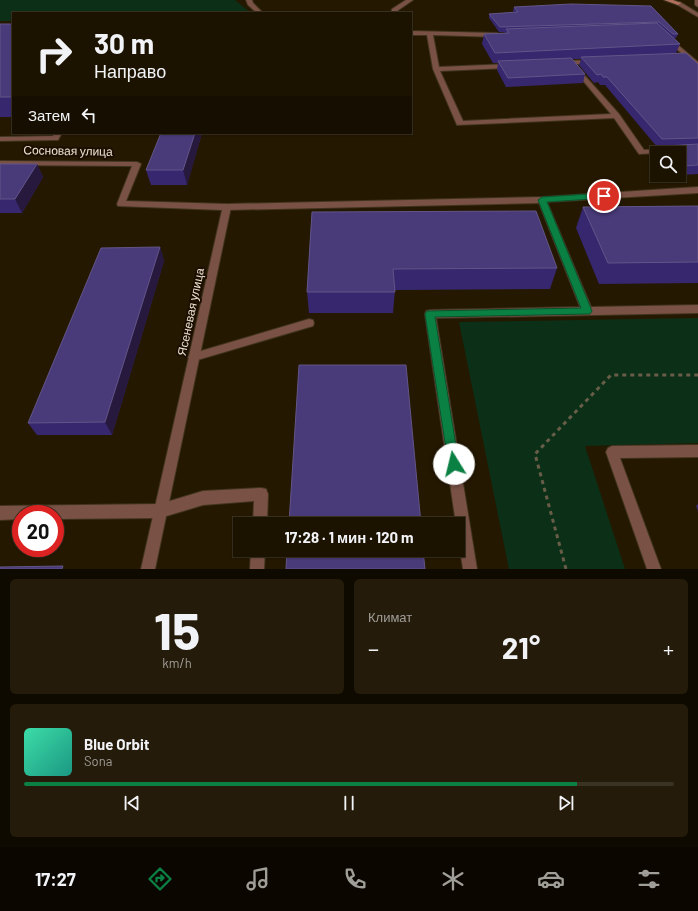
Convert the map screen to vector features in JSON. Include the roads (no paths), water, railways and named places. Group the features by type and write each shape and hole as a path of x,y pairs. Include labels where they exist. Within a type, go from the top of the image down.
{"street":[{"path":"249,0 250,4 259,12"},
{"path":"394,12 394,10 410,0"},
{"path":"667,0 678,3"},
{"path":"671,0 698,15"},
{"path":"698,0 698,5"},
{"path":"412,33 480,36 504,35"},
{"path":"430,34 436,69 460,123 616,116"},
{"path":"661,34 698,65"},
{"path":"681,58 689,57"},
{"path":"555,64 602,62"},
{"path":"571,63 616,116 642,152 698,149"},
{"path":"436,69 515,66"},
{"path":"0,139 55,138 57,134"},
{"name":"Сосновая улица","path":"0,163 137,164 121,204 227,207"},
{"path":"227,207 542,200 698,190"},
{"path":"542,200 587,311"},
{"name":"Ясеневая улица","path":"148,569 227,207"},
{"path":"470,569 430,314 698,309"},
{"path":"194,357 309,323"},
{"path":"654,569 612,452 698,451"},
{"path":"0,513 160,511 203,498 261,494 260,517"},
{"path":"257,569 258,557"}]}
